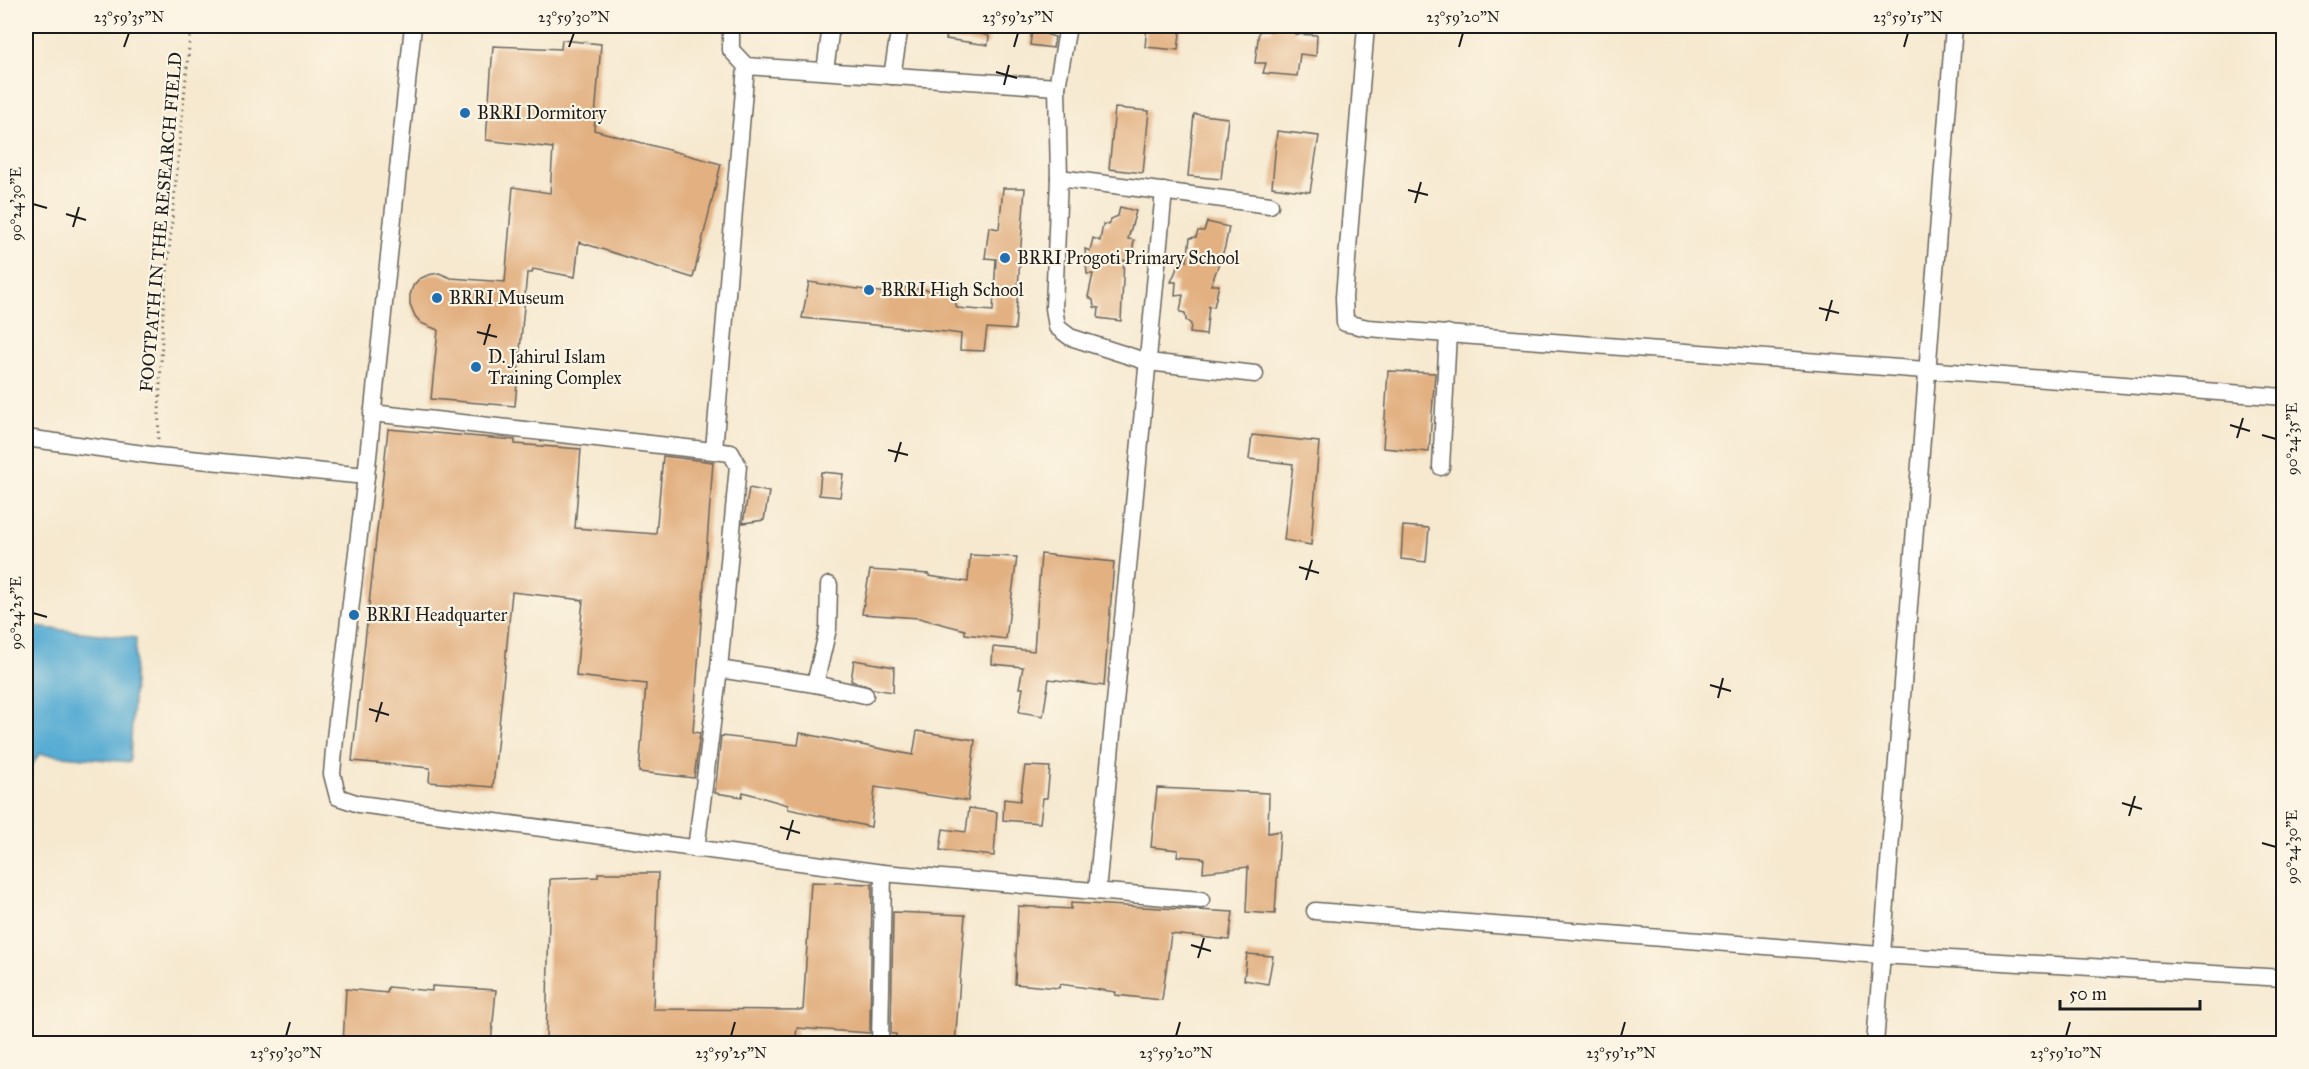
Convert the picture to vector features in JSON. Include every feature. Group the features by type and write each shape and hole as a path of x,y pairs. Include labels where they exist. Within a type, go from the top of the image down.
{"street":[{"path":"413,26 366,476 335,738 332,774 338,797 359,804 883,873 1201,900"},
{"path":"731,26 731,50 746,66 1057,87"},
{"path":"825,71 831,26"},
{"path":"892,76 900,26"},
{"path":"1068,26 1057,87 1059,178 1054,308 1057,327 1070,337 1148,362 1255,374"},
{"path":"1366,26 1344,297 1345,323 1368,328 2283,397"},
{"path":"1875,1044 1880,955 1928,372 1953,26"},
{"path":"714,450 746,66"},
{"path":"1059,178 1269,205"},
{"path":"1097,891 1164,191"},
{"path":"1441,467 1448,333"},
{"path":"372,413 731,453 738,466 719,669 696,849"},
{"path":"26,438 158,456 366,476"},
{"path":"815,684 828,629 829,585"},
{"path":"719,669 815,684 865,695"},
{"path":"880,1044 883,873"},
{"path":"1315,911 1880,955 2283,978"}],"path":[{"name":"FOOTPATH IN THE RESEARCH FIELD","path":"158,456 163,313 191,26"}],"water":[{"path":"26,626 136,638 130,762 39,754 31,767 26,871"}],"building":[{"path":"948,26 989,36 988,45 946,39"},
{"path":"1147,26 1181,26 1178,50 1145,47"},
{"path":"1273,26 1296,26 1295,34 1317,35 1316,56 1300,54 1297,76 1263,73 1266,63 1255,63 1259,31 1272,31"},
{"path":"1032,30 1055,37 1053,48 1030,45"},
{"path":"562,40 601,44 594,130 721,164 693,278 579,242 575,277 533,269 532,273 527,273 515,406 431,399 438,330 421,323 415,316 410,304 413,286 419,279 439,273 451,278 505,282 513,187 550,193 553,148 486,140 493,46 561,49"},
{"path":"1115,108 1149,111 1143,173 1109,169"},
{"path":"1194,114 1228,118 1221,179 1188,176"},
{"path":"1277,131 1319,136 1310,192 1272,187"},
{"path":"1003,188 1025,188 1015,330 987,328 984,351 960,350 961,334 802,318 809,282 893,294 898,287 952,292 957,308 993,311 996,259 985,258 989,227 999,229"},
{"path":"1120,207 1136,211 1128,239 1134,240 1131,262 1124,260 1121,321 1098,318 1099,308 1094,307 1093,300 1088,297 1093,274 1087,274 1085,249 1090,251 1093,238 1100,241 1103,224 1109,225 1111,219 1118,216"},
{"path":"1207,222 1229,227 1225,247 1211,285 1219,285 1214,307 1209,306 1206,335 1190,333 1191,324 1186,320 1185,313 1180,312 1183,295 1175,296 1176,282 1171,282 1181,259 1187,261 1190,238 1196,237 1198,231 1204,231"},
{"path":"1388,371 1435,373 1429,452 1383,448"},
{"path":"388,429 515,440 515,444 581,449 575,528 656,534 663,456 713,462 693,732 700,733 694,778 639,772 646,684 576,676 583,600 512,592 493,787 429,782 430,768 352,761"},
{"path":"1252,435 1319,442 1311,545 1284,540 1293,464 1249,459"},
{"path":"821,472 843,474 840,497 819,495"},
{"path":"749,488 769,492 764,520 743,523"},
{"path":"1403,526 1429,528 1426,562 1401,559"},
{"path":"1041,554 1114,562 1104,686 1049,679 1043,716 1019,712 1023,688 1019,688 1023,667 992,664 993,647 1034,651"},
{"path":"970,555 1017,557 1006,639 965,634 965,630 919,618 862,614 870,570 929,574 929,576 968,582"},
{"path":"854,660 894,667 893,692 873,689 851,681"},
{"path":"917,731 975,740 968,801 875,787 871,827 788,809 788,805 743,792 742,797 715,793 721,736 798,745 800,733 913,755"},
{"path":"1025,766 1050,767 1047,798 1043,798 1040,823 1003,820 1004,799 1020,801"},
{"path":"1157,788 1269,793 1268,833 1280,831 1275,914 1246,912 1248,867 1203,872 1204,858 1177,856 1178,850 1151,847"},
{"path":"969,808 997,812 994,856 940,850 943,829 966,832"},
{"path":"598,873 658,873 653,1009 803,1010 811,882 872,884 870,1033 797,1028 795,1044 546,1044 550,879 598,877"},
{"path":"1071,903 1233,912 1229,940 1171,934 1162,1000 1115,995 1116,992 1060,984 1059,988 1015,984 1018,906 1071,909"},
{"path":"893,912 965,915 955,1044 895,1044 896,1034 891,1034"},
{"path":"1247,954 1273,956 1268,984 1244,980"},
{"path":"432,986 496,990 491,1044 343,1044 346,989 387,993 388,987 432,991"}],"place":[{"name":"BRRI Dormitory","path":"465,113"},
{"name":"BRRI Progoti Primary School","path":"1005,258"},
{"name":"BRRI High School","path":"869,290"},
{"name":"BRRI Museum","path":"437,298"},
{"name":"D. Jahirul Islam Training Complex","path":"476,367"},
{"name":"BRRI Headquarter","path":"354,615"}]}
